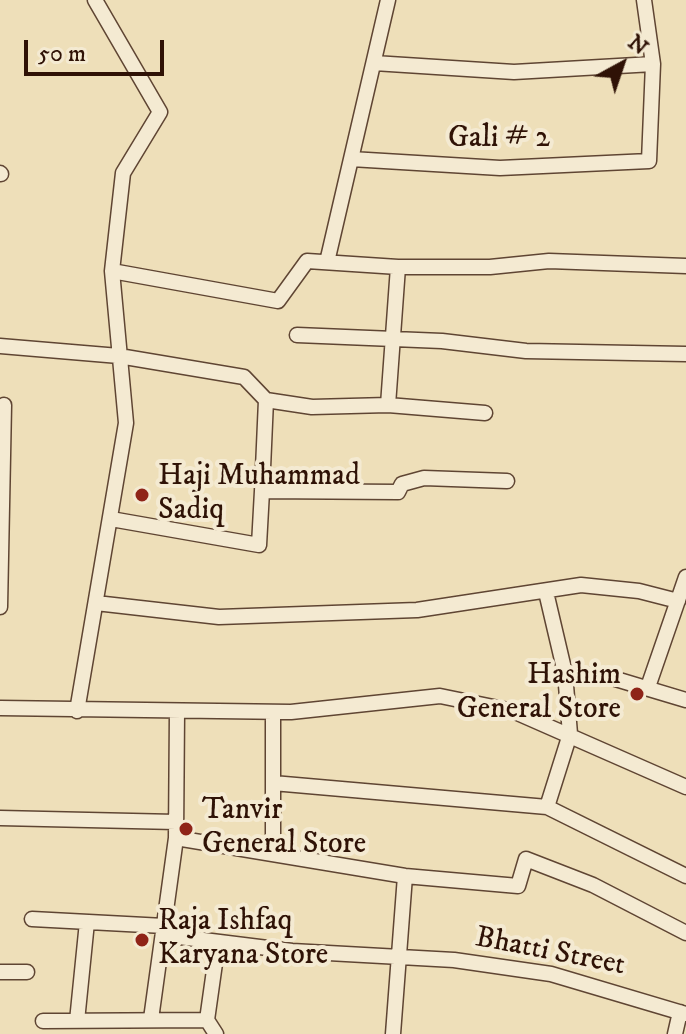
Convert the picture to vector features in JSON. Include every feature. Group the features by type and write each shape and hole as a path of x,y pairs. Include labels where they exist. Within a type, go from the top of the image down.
{"street":[{"path":"77,711 126,423 112,271 123,173 160,112 95,0"},
{"path":"327,262 388,0"},
{"path":"374,63 514,72 653,64 644,0"},
{"name":"Gali # 2","path":"351,159 500,168 649,161 653,64"},
{"path":"112,271 278,301 307,261 398,267 490,267 549,261 686,266"},
{"path":"388,405 398,267"},
{"path":"297,335 394,339 526,351 686,354"},
{"path":"0,346 119,356 244,377 266,400 312,407 388,405 485,413"},
{"path":"111,519 259,545 266,400"},
{"path":"0,607 4,405"},
{"path":"262,491 398,492 402,484 424,478 507,481"},
{"path":"648,687 686,577"},
{"path":"96,603 219,617 417,610 581,585 639,591 678,601"},
{"path":"546,592 565,673 570,734 547,807"},
{"path":"565,673 609,677 686,700"},
{"path":"0,708 273,712 440,696 513,711 686,787"},
{"path":"151,1019 176,838 177,712"},
{"path":"273,712 273,854"},
{"path":"273,783 547,807 686,876"},
{"path":"0,818 176,822"},
{"path":"176,838 405,876 518,886 526,859 593,885 686,933"},
{"path":"393,1034 405,876"},
{"name":"Bhatti Street","path":"32,919 163,931 218,942 454,960 551,974 683,1013"},
{"path":"77,1021 87,922"},
{"path":"216,1034 207,1020 218,942"},
{"path":"0,972 27,972"},
{"path":"675,1034 683,1013"},
{"path":"43,1021 207,1020"}],"place":[{"name":"Haji Muhammad Sadiq","path":"142,495"},
{"name":"Hashim General Store","path":"637,694"},
{"name":"Tanvir General Store","path":"186,829"},
{"name":"Raja Ishfaq Karyana Store","path":"142,940"}]}
